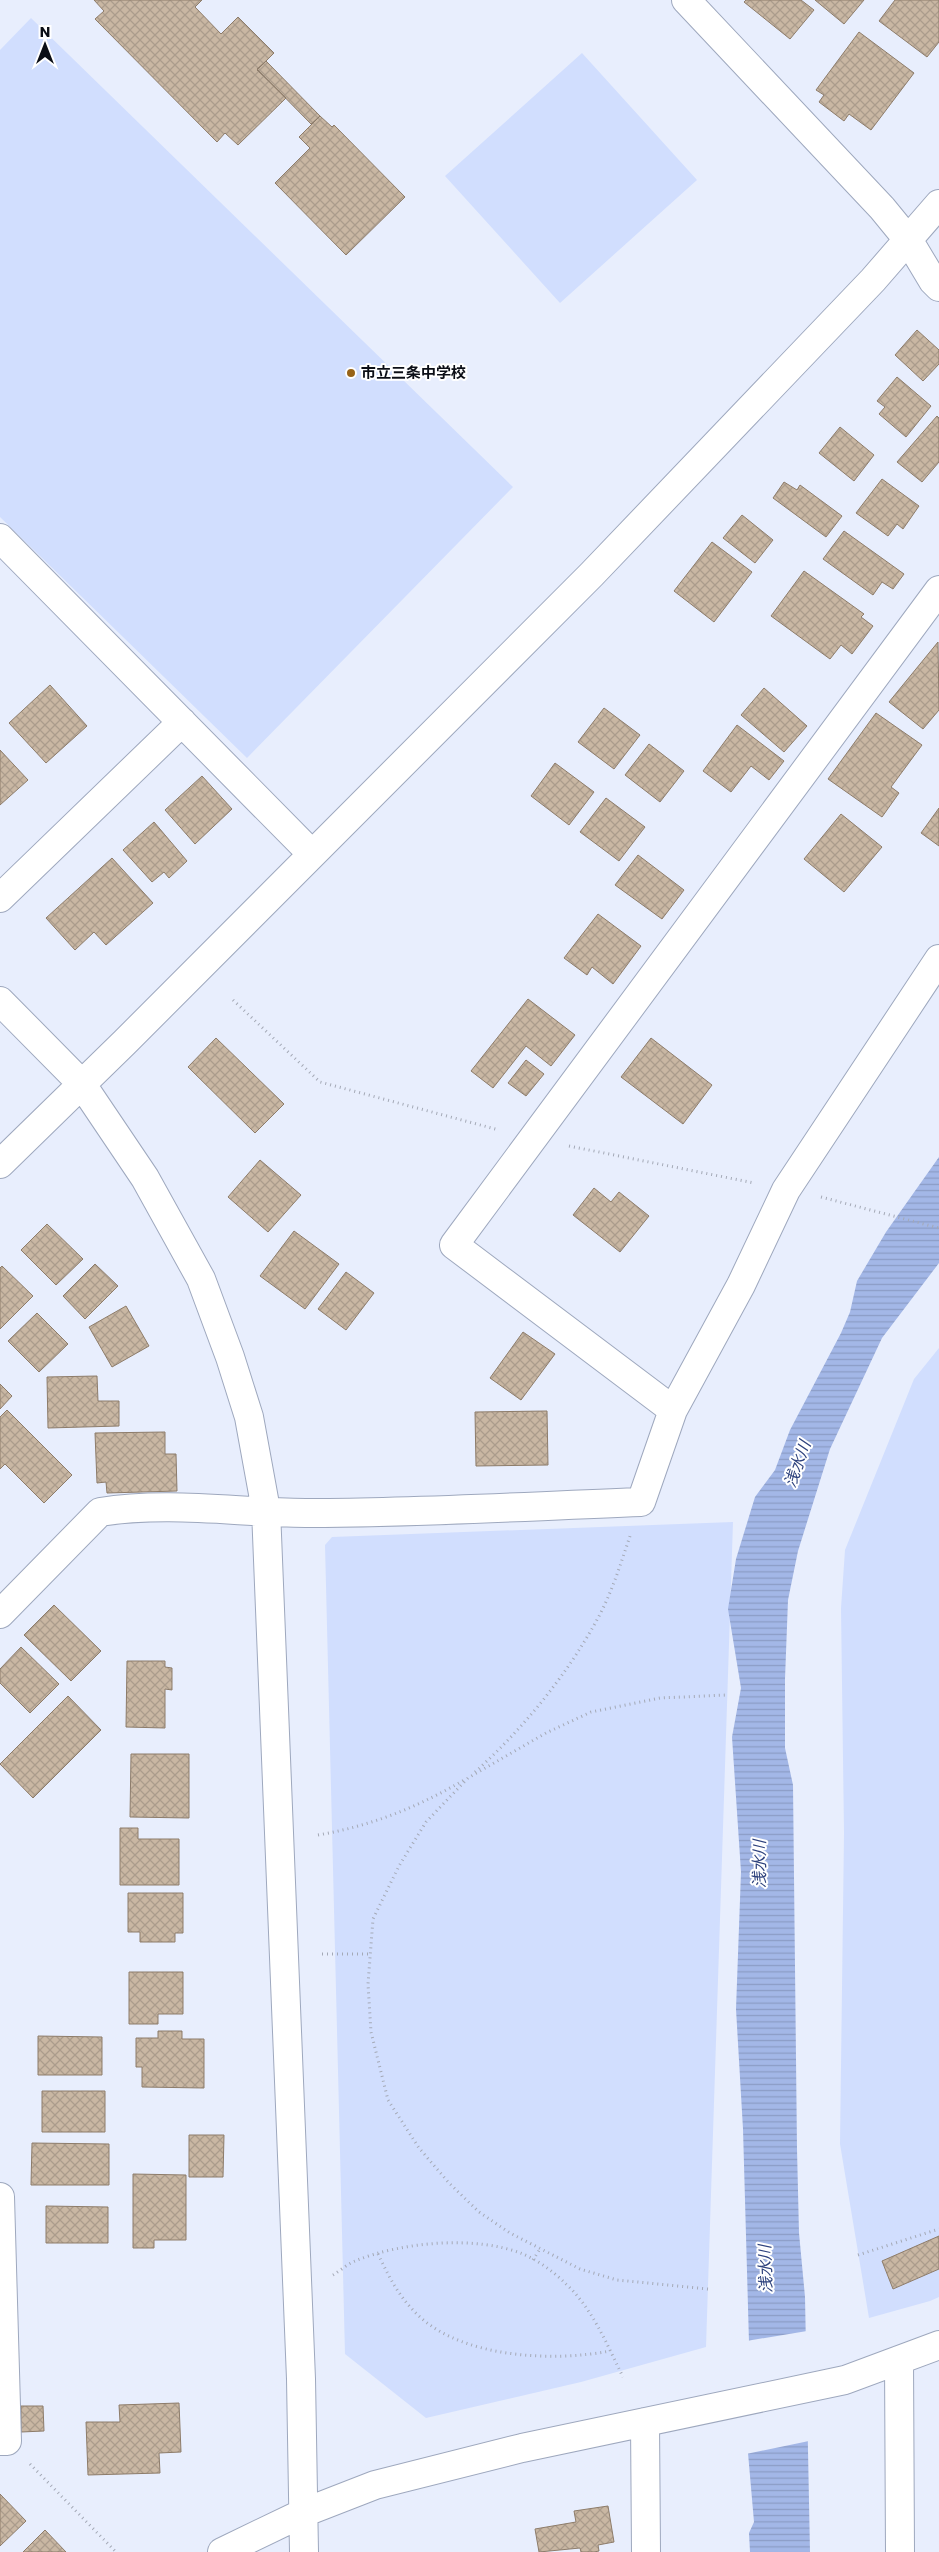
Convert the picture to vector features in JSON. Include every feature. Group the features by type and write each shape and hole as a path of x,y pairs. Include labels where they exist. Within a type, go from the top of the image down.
{"street":[{"path":"698,4 882,208 909,241 933,281 939,287"},
{"path":"0,1164 125,1042 592,574 909,241 939,204"},
{"path":"0,538 312,854"},
{"path":"673,1410 454,1245 939,590"},
{"path":"0,898 182,722"},
{"path":"0,1614 100,1512 116,1509 214,1508 310,1513 641,1502 673,1410 741,1285 786,1190 939,959"},
{"path":"0,1001 81,1083 145,1178 201,1278 230,1357 249,1417 266,1510 301,2379 304,2552"},
{"path":"0,2197 3,2441"},
{"path":"222,2552 302,2513 375,2485 522,2448 845,2380 939,2345"},
{"path":"899,2360 900,2552"},
{"path":"644,2422 646,2552"}],"path":[{"path":"850,1203 939,1228"},
{"path":"641,1502 621,1564 598,1617 571,1662 506,1744 468,1778 426,1822 399,1866 373,1919 368,1984 371,2032 388,2100 419,2148 449,2183 479,2212 510,2233 580,2269 617,2280 708,2289"},
{"path":"318,1835 345,1830 388,1817 427,1802 546,1734 591,1712 660,1698 728,1694"},
{"path":"322,1954 370,1954"},
{"path":"858,2255 939,2229"},
{"path":"333,2275 354,2261 410,2246 476,2245 500,2247 545,2266 578,2296 601,2332 623,2377"},
{"path":"533,2260 540,2249"},
{"path":"378,2254 403,2300 421,2318 447,2336 488,2349 525,2354 560,2357 610,2351"},
{"path":"3,2441 116,2552"}],"shaded area":[{"path":"31,18 513,487 247,758 0,517 0,50"},
{"path":"582,53 697,180 560,303 445,176"},
{"path":"939,1348 939,2297 869,2318 840,2144 844,1833 841,1608 845,1550 914,1379"},
{"path":"733,1522 706,2347 581,2382 426,2418 345,2354 325,1545 332,1537"}],"water":[{"name":"浅水川","path":"939,1157 939,1263 882,1338 830,1449 798,1551 788,1600 785,1748 793,1785 797,2149 799,2233 805,2297 810,2552 750,2552 749,2533 754,2522 748,2453 750,2378 743,2129 736,2009 741,1872 732,1737 741,1688 728,1609 736,1559 755,1497 775,1470 790,1430 841,1333 850,1312 857,1281 886,1232"}],"pier":[{"path":"807,2331 809,2441 746,2454 746,2341"}],"building":[{"path":"94,0 202,0 195,7 221,34 238,17 274,53 257,70 286,98 238,145 225,133 217,142 95,19 104,11"},
{"path":"746,0 801,0 814,10 790,39 744,2"},
{"path":"815,0 864,0 844,24"},
{"path":"895,0 939,0 939,42 927,57 879,21"},
{"path":"859,32 914,73 871,130 849,114 844,121 819,102 824,95 816,90"},
{"path":"266,61 320,116 311,124 257,69"},
{"path":"320,116 332,127 334,125 405,197 346,255 275,183 310,148 299,137"},
{"path":"917,330 939,350 939,364 923,381 895,355"},
{"path":"897,377 931,406 906,437 879,414 885,407 877,401"},
{"path":"937,416 939,418 939,462 922,482 897,462"},
{"path":"840,427 874,455 854,481 819,453"},
{"path":"882,479 919,506 903,529 897,524 888,536 856,513"},
{"path":"784,482 797,490 800,485 842,516 826,537 773,498"},
{"path":"742,515 773,540 755,563 723,538"},
{"path":"844,531 904,574 893,589 882,582 873,595 823,559"},
{"path":"712,542 752,572 714,622 674,591"},
{"path":"804,571 864,614 861,617 873,626 852,654 841,645 830,659 771,616"},
{"path":"938,642 939,710 923,729 889,702"},
{"path":"50,685 87,726 46,763 9,723"},
{"path":"764,688 807,726 784,752 741,715"},
{"path":"604,708 640,735 614,769 578,742"},
{"path":"876,713 922,745 891,787 899,793 882,817 828,779"},
{"path":"737,725 784,761 769,780 751,766 731,792 703,771"},
{"path":"649,744 684,771 660,802 625,775"},
{"path":"0,750 28,780 0,805"},
{"path":"555,763 594,792 569,825 531,796"},
{"path":"202,776 232,809 195,844 165,810"},
{"path":"606,798 645,827 619,861 580,832"},
{"path":"939,808 939,846 921,833"},
{"path":"841,814 882,847 844,892 804,859"},
{"path":"154,822 187,861 169,878 164,872 152,882 123,850"},
{"path":"638,855 684,890 662,919 615,885"},
{"path":"112,858 153,903 106,945 94,932 75,950 46,918"},
{"path":"598,914 641,946 613,984 592,967 587,975 564,958"},
{"path":"528,999 575,1035 551,1066 526,1046 493,1088 471,1071"},
{"path":"216,1038 284,1104 255,1133 188,1067"},
{"path":"651,1038 712,1085 683,1124 621,1077"},
{"path":"526,1060 544,1074 526,1096 508,1083"},
{"path":"260,1160 301,1195 268,1232 228,1197"},
{"path":"594,1188 611,1202 619,1192 649,1216 620,1252 573,1215"},
{"path":"47,1224 83,1259 56,1285 21,1250"},
{"path":"294,1231 339,1264 305,1309 260,1276"},
{"path":"95,1264 118,1286 85,1319 63,1296"},
{"path":"2,1266 33,1296 0,1329 0,1268"},
{"path":"346,1272 374,1293 346,1330 318,1309"},
{"path":"126,1306 149,1346 112,1367 89,1327"},
{"path":"37,1313 68,1344 39,1372 8,1341"},
{"path":"523,1332 555,1354 521,1400 490,1378"},
{"path":"97,1376 98,1401 119,1401 119,1426 48,1428 47,1377"},
{"path":"0,1384 12,1396 0,1409"},
{"path":"7,1410 72,1475 44,1503 5,1464 0,1469 0,1417"},
{"path":"547,1411 548,1465 476,1466 475,1412"},
{"path":"165,1432 165,1454 176,1454 177,1491 107,1493 106,1482 97,1483 95,1433"},
{"path":"54,1605 101,1651 71,1681 24,1635"},
{"path":"21,1647 59,1684 30,1713 0,1683 0,1669"},
{"path":"127,1661 165,1661 165,1667 172,1668 172,1690 165,1689 165,1728 126,1727"},
{"path":"68,1696 101,1730 33,1798 0,1764"},
{"path":"131,1754 189,1754 189,1818 130,1817"},
{"path":"120,1828 138,1828 138,1839 179,1839 179,1885 120,1885"},
{"path":"128,1893 183,1893 183,1933 175,1933 175,1942 140,1942 140,1932 128,1932"},
{"path":"129,1972 183,1972 183,2014 158,2014 158,2024 129,2024"},
{"path":"158,2031 182,2031 182,2039 204,2039 204,2088 142,2087 142,2067 136,2067 136,2038 158,2038"},
{"path":"38,2036 102,2037 102,2075 38,2075"},
{"path":"42,2091 105,2091 105,2132 42,2132"},
{"path":"189,2135 224,2135 223,2177 189,2177"},
{"path":"32,2143 109,2144 109,2185 31,2185"},
{"path":"133,2174 186,2175 186,2240 154,2240 154,2248 133,2248"},
{"path":"46,2206 108,2207 108,2243 46,2243"},
{"path":"939,2236 939,2269 893,2289 882,2261"},
{"path":"179,2403 181,2452 159,2453 160,2473 88,2475 86,2422 120,2422 119,2405"},
{"path":"21,2406 43,2406 44,2431 21,2432"},
{"path":"0,2494 26,2521 0,2546"},
{"path":"608,2506 614,2542 598,2545 599,2551 594,2552 581,2552 580,2548 539,2552 535,2529 576,2522 574,2511"},
{"path":"45,2530 66,2552 23,2552"}],"place":[{"name":"市立三条中学校","path":"351,373"}]}
